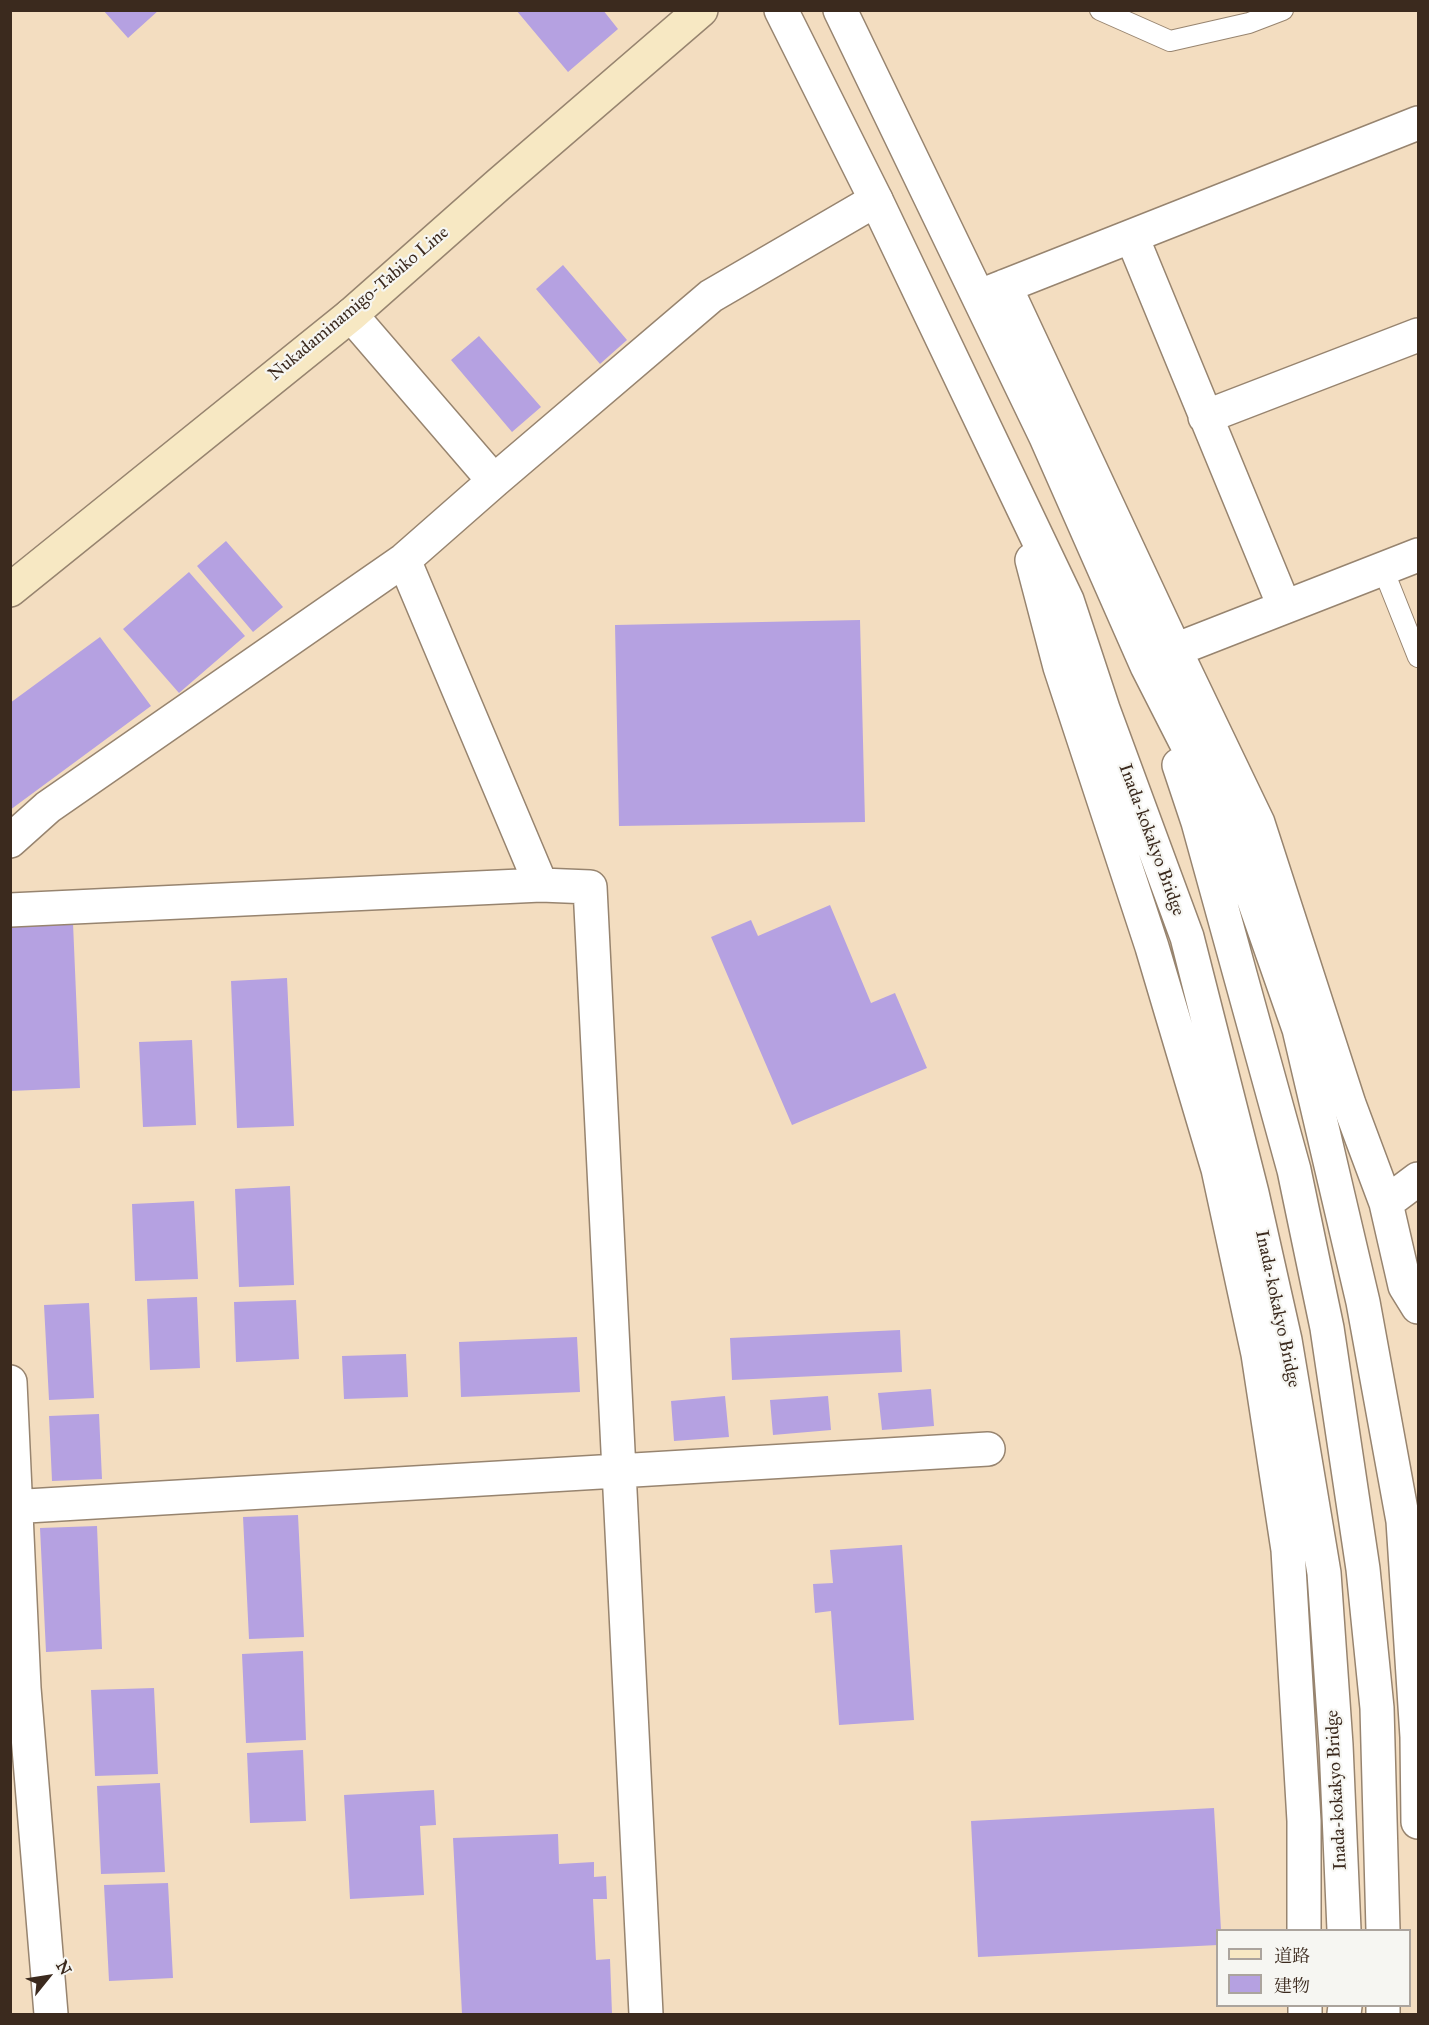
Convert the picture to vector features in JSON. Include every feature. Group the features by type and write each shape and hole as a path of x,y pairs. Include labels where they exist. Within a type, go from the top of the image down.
{"main road":[{"name":"Nukadaminamigo-Tabiko Line","path":"10,590 351,315 498,184 701,10"}],"street":[{"path":"781,10 876,200 1013,486 1060,667 1152,947 1218,1169 1258,1354 1288,1550 1304,1821 1304,1929"},
{"path":"840,10 991,291 1046,437 1161,658 1258,823 1349,1104 1386,1203 1405,1286 1419,1307"},
{"path":"991,291 1419,123"},
{"path":"10,841 48,807 404,560 711,296 876,200"},
{"path":"1132,237 1284,606"},
{"path":"351,315 494,481"},
{"path":"1205,417 1419,335"},
{"name":"Inada-kokakyo Bridge","path":"1013,486 1067,600 1103,709 1187,937 1250,1182 1285,1340 1324,1573 1336,1745 1344,1929"},
{"path":"1161,658 1284,606 1419,555"},
{"path":"404,560 541,885"},
{"path":"1161,658 1198,822 1294,1170 1327,1328 1363,1569 1377,1708 1383,1929"},
{"path":"1161,658 1227,823 1302,1040 1363,1302 1403,1521 1417,1737 1419,1822"},
{"path":"10,910 541,885 590,887 646,2014"},
{"path":"1386,1203 1419,1179"},
{"path":"10,1382 17,1689 51,2014"},
{"path":"14,1507 988,1449"}],"lane":[{"path":"1101,10 1170,41 1249,23 1282,10"},
{"path":"1383,569 1419,657"}],"building":[{"path":"103,10 159,10 128,38"},
{"path":"516,10 603,10 618,29 568,72"},
{"path":"563,265 627,340 600,364 536,289"},
{"path":"479,336 541,407 512,432 451,360"},
{"path":"226,541 283,607 253,632 197,566"},
{"path":"189,572 245,636 179,693 123,629"},
{"path":"860,620 865,822 619,826 615,625"},
{"path":"100,637 151,706 10,810 10,703"},
{"path":"830,905 871,1003 895,993 927,1068 792,1125 711,937 751,920 758,936"},
{"path":"73,923 80,1088 10,1091 10,926"},
{"path":"287,978 294,1126 237,1128 231,981"},
{"path":"192,1040 196,1125 143,1127 139,1042"},
{"path":"290,1186 294,1285 239,1287 235,1189"},
{"path":"194,1201 198,1279 135,1281 132,1204"},
{"path":"197,1297 200,1368 150,1370 147,1299"},
{"path":"296,1300 299,1359 236,1362 234,1302"},
{"path":"89,1303 94,1398 49,1400 44,1305"},
{"path":"900,1330 902,1372 732,1380 730,1338"},
{"path":"577,1337 580,1392 461,1397 459,1342"},
{"path":"406,1354 408,1397 344,1399 342,1356"},
{"path":"931,1389 934,1426 882,1430 878,1393"},
{"path":"725,1396 729,1437 674,1441 671,1401"},
{"path":"828,1396 831,1430 773,1435 770,1400"},
{"path":"99,1414 102,1479 52,1481 49,1416"},
{"path":"298,1515 304,1637 249,1639 243,1517"},
{"path":"97,1526 102,1649 46,1652 40,1528"},
{"path":"902,1545 914,1720 839,1725 831,1611 815,1613 813,1584 833,1583 830,1550"},
{"path":"303,1651 306,1740 246,1743 242,1654"},
{"path":"154,1688 158,1774 95,1776 91,1690"},
{"path":"303,1750 306,1821 250,1823 247,1753"},
{"path":"160,1783 165,1872 101,1874 97,1786"},
{"path":"434,1790 436,1825 420,1826 424,1895 350,1899 344,1795"},
{"path":"1214,1808 1221,1929 1216,1929 1216,1945 978,1957 971,1821"},
{"path":"558,1834 559,1864 594,1862 594,1877 606,1876 607,1899 593,1899 596,1960 610,1959 612,2014 462,2014 453,1838"},
{"path":"168,1883 173,1978 109,1981 104,1885"}]}
